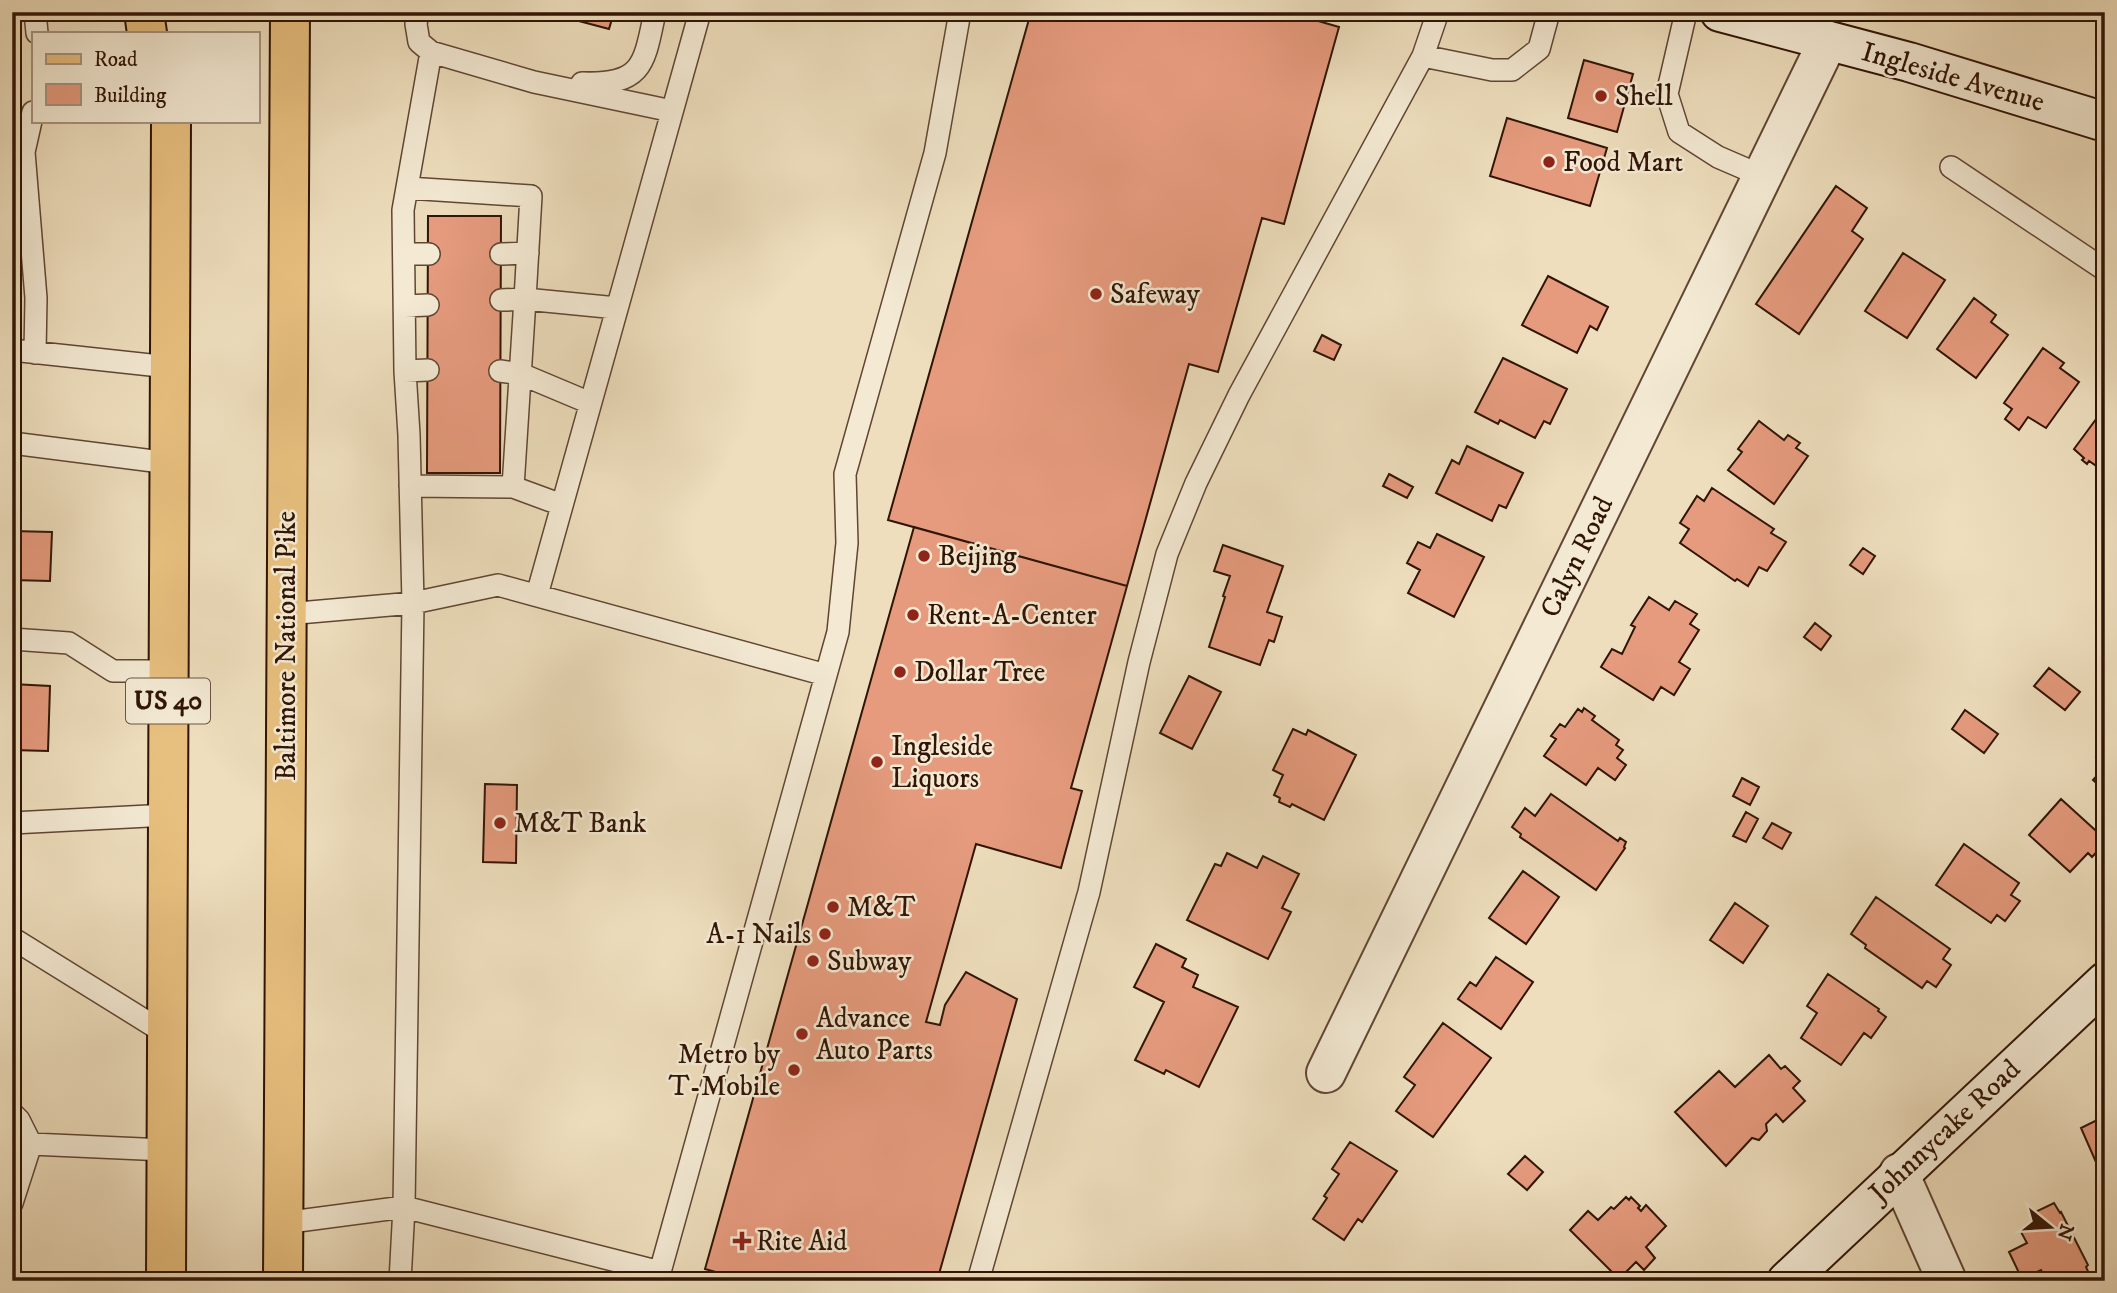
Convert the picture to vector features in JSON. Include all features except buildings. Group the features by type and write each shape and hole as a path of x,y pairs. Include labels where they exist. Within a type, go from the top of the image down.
{"main road":[{"path":"144,12 146,32"},
{"path":"171,12 171,32"},
{"name":"Baltimore National Pike","path":"283,1281 290,12"},
{"path":"289,113 313,12"},
{"path":"157,122 170,237"},
{"name":"US 40","path":"166,1281 170,122"}],"street":[{"name":"Ingleside Avenue","path":"1720,12 1909,62 2105,122"},
{"name":"Calyn Road","path":"1326,1073 1828,41"},
{"name":"Johnnycake Road","path":"1787,1281 2105,982"},
{"path":"1899,1174 1947,1281"}],"lane":[{"path":"35,12 37,32"},
{"path":"418,12 416,24 419,42 431,52 534,82 672,111"},
{"path":"534,82 606,84 626,77 640,67 655,12"},
{"path":"537,596 700,12"},
{"path":"283,1223 404,1207 659,1276 838,632 847,543 845,474 935,153 960,12"},
{"path":"978,1281 1089,892 1139,662 1167,554 1196,483 1239,395 1423,56 1438,12"},
{"path":"1423,56 1492,70 1512,70 1539,49 1549,12"},
{"path":"1686,12 1667,94 1679,132 1718,157 1762,176"},
{"path":"400,1281 404,1207 413,603 410,486 418,434 405,371 403,210 431,52"},
{"path":"32,116 18,151 36,298 35,353"},
{"path":"1951,167 2105,270"},
{"path":"407,187 531,196 525,299 511,373 509,433 513,487"},
{"path":"501,254 528,253"},
{"path":"404,254 429,254"},
{"path":"501,300 525,299 617,308"},
{"path":"405,306 428,305"},
{"path":"12,350 169,367"},
{"path":"405,371 428,370"},
{"path":"511,373 590,403"},
{"path":"12,443 169,463"},
{"path":"410,486 513,487 562,505"},
{"path":"287,614 413,603 498,585 826,675"},
{"path":"12,639 69,643 113,671 169,671"},
{"path":"12,823 167,815"},
{"path":"12,937 165,1033"},
{"path":"12,1113 19,1120 31,1144 12,1203"},
{"path":"31,1144 165,1150"}],"place":[{"name":"Shell","path":"1601,96"},
{"name":"Food Mart","path":"1549,162"},
{"name":"Safeway","path":"1096,294"},
{"name":"Beijing","path":"924,556"},
{"name":"Rent-A-Center","path":"913,615"},
{"name":"Dollar Tree","path":"900,672"},
{"name":"Ingleside Liquors","path":"877,762"},
{"name":"M&T Bank","path":"500,823"},
{"name":"M&T","path":"833,907"},
{"name":"A-1 Nails","path":"825,934"},
{"name":"Subway","path":"813,961"},
{"name":"Advance Auto Parts","path":"802,1034"},
{"name":"Metro by T-Mobile","path":"794,1070"},
{"name":"Rite Aid","path":"742,1241"}]}
